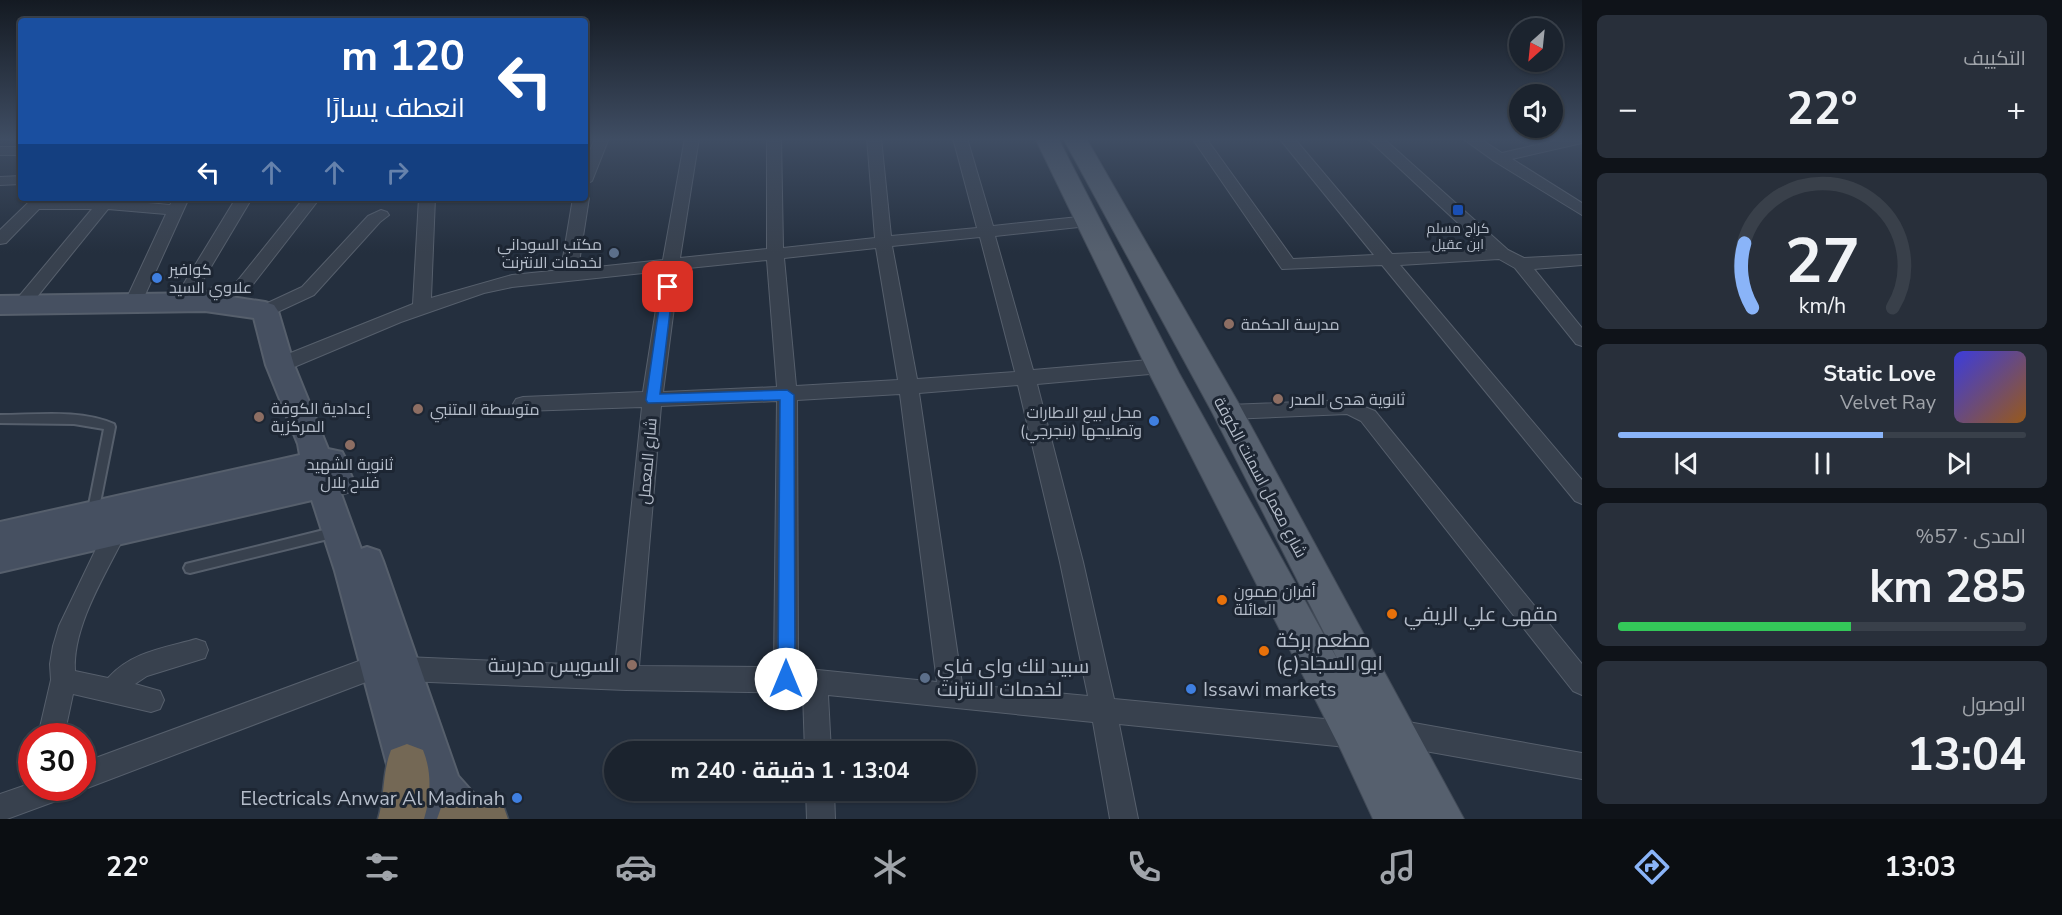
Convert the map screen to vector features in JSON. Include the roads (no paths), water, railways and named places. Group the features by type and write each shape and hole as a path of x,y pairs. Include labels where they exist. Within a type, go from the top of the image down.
{"highway":[{"path":"401,819 406,803 407,766"}],"main road":[{"path":"1065,176 1163,370 1356,735 1396,819"},
{"name":"شارع معمل اسمنت الكوفة","path":"1095,176 1225,407 1442,819"},
{"path":"1163,370 1185,379 1199,377 1206,373"},
{"path":"1182,406 1196,398 1204,397 1225,407"}],"street":[{"name":"شارع المعمل","path":"626,678 652,400 670,264 685,176"},
{"path":"774,176 775,253 787,395 786,679"},
{"path":"877,176 883,242 909,386 951,695"},
{"path":"971,176 1026,379 1105,710 1124,819"},
{"path":"1225,176 1288,265 1502,254"},
{"path":"1318,176 1582,495"},
{"path":"1416,176 1502,254 1521,264 1582,340"},
{"path":"1527,176 1582,210"},
{"path":"0,181 18,180"},
{"path":"193,303 243,201"},
{"path":"193,303 216,292 230,292 241,288 310,201"},
{"path":"422,306 428,201"},
{"path":"569,275 581,201"},
{"path":"0,239 35,204 178,204 134,302"},
{"path":"11,304 104,204"},
{"path":"11,304 193,303 265,311 308,291 374,219 381,215"},
{"path":"280,365 422,306 472,290 512,281 1088,221"},
{"path":"1521,264 1582,260"},
{"path":"265,311 280,365 325,468 392,668 407,766 419,819"},
{"path":"523,404 787,395 1163,370"},
{"path":"1225,407 1347,407 1368,416 1582,683"},
{"path":"0,558 104,524 325,468"},
{"path":"325,468 336,531 442,787 463,813 474,818"},
{"path":"0,536 104,524"},
{"path":"54,723 63,680 60,667 66,638 104,524"},
{"path":"113,691 128,674 141,666 196,650"},
{"path":"96,772 392,668 626,678 786,679 1356,735"},
{"path":"63,680 151,700"},
{"path":"815,682 818,741"},
{"path":"1397,733 1582,766"},
{"path":"0,808 18,800"},
{"path":"820,801 821,819"}],"lane":[{"path":"0,418 88,421 110,427 104,524"},
{"path":"190,568 336,531"}],"place":[{"name":"كراج مسلم ابن عقيل","path":"1458,210"},
{"name":"مكتب السوداني لخدمات الانترنت","path":"614,253"},
{"name":"كوافير علاوي السيد","path":"157,278"},
{"name":"مدرسة الحكمة","path":"1229,324"},
{"name":"ثانوية هدى الصدر","path":"1278,399"},
{"name":"متوسطة المتنبي","path":"418,409"},
{"name":"إعدادية الكوفة المركزية","path":"259,417"},
{"name":"محل لبيع الاطارات وتصليحها (بنجرجي)","path":"1154,421"},
{"name":"ثانوية الشهيد فلاح بلال","path":"350,445"},
{"name":"أفران صمون العائلة","path":"1222,600"},
{"name":"مقهى علي الريفي","path":"1392,614"},
{"name":"مطعم بركة ابو السجاد(ع)","path":"1264,651"},
{"name":"السويس مدرسة","path":"632,665"},
{"name":"سبيد لنك واي فاي لخدمات الانترنت","path":"925,678"},
{"name":"Issawi markets","path":"1191,689"},
{"name":"Electricals Anwar Al Madinah","path":"517,798"}]}
